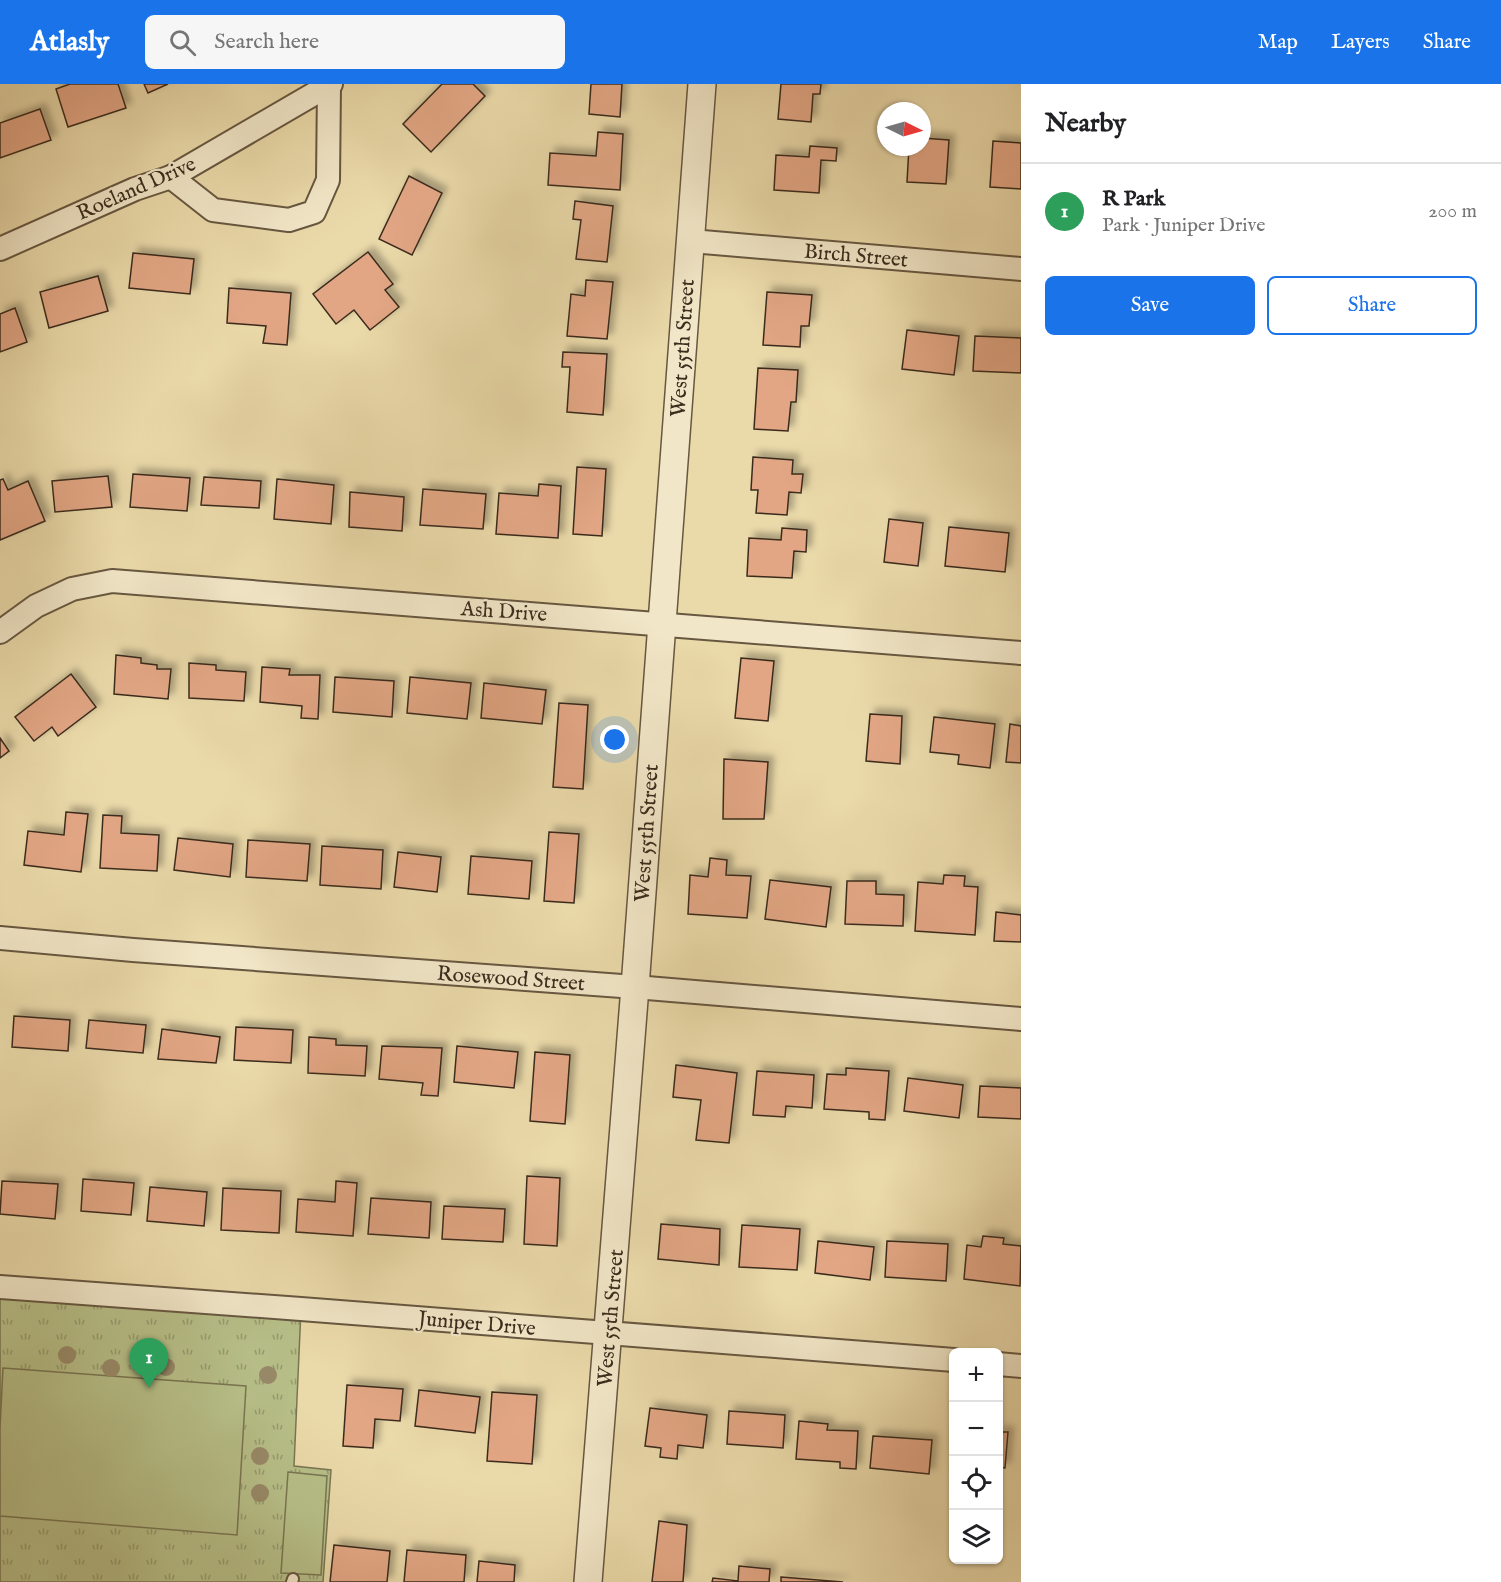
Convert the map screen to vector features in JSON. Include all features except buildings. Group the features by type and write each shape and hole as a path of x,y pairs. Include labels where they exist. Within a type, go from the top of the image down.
{"street":[{"name":"West 55th Street","path":"588,1582 609,1334 702,84"},
{"name":"Roeland Drive","path":"0,249 135,189 171,177 330,85"},
{"path":"171,177 213,210 289,220 314,212 328,180 330,85"},
{"name":"Birch Street","path":"691,241 1021,268"},
{"name":"Ash Drive","path":"0,632 36,606 72,589 112,581 1021,653"},
{"name":"Rosewood Street","path":"0,938 1021,1018"},
{"name":"Juniper Drive","path":"0,1287 949,1360"},
{"path":"1003,1364 1021,1366"}],"green space":[{"path":"0,1287 301,1309 294,1466 331,1470 323,1582 0,1582"},
{"path":"3,1368 246,1386 237,1535 0,1516"},
{"path":"288,1472 327,1476 321,1575 281,1573"}],"place":[{"name":"R Park","path":"149,1388"}]}
